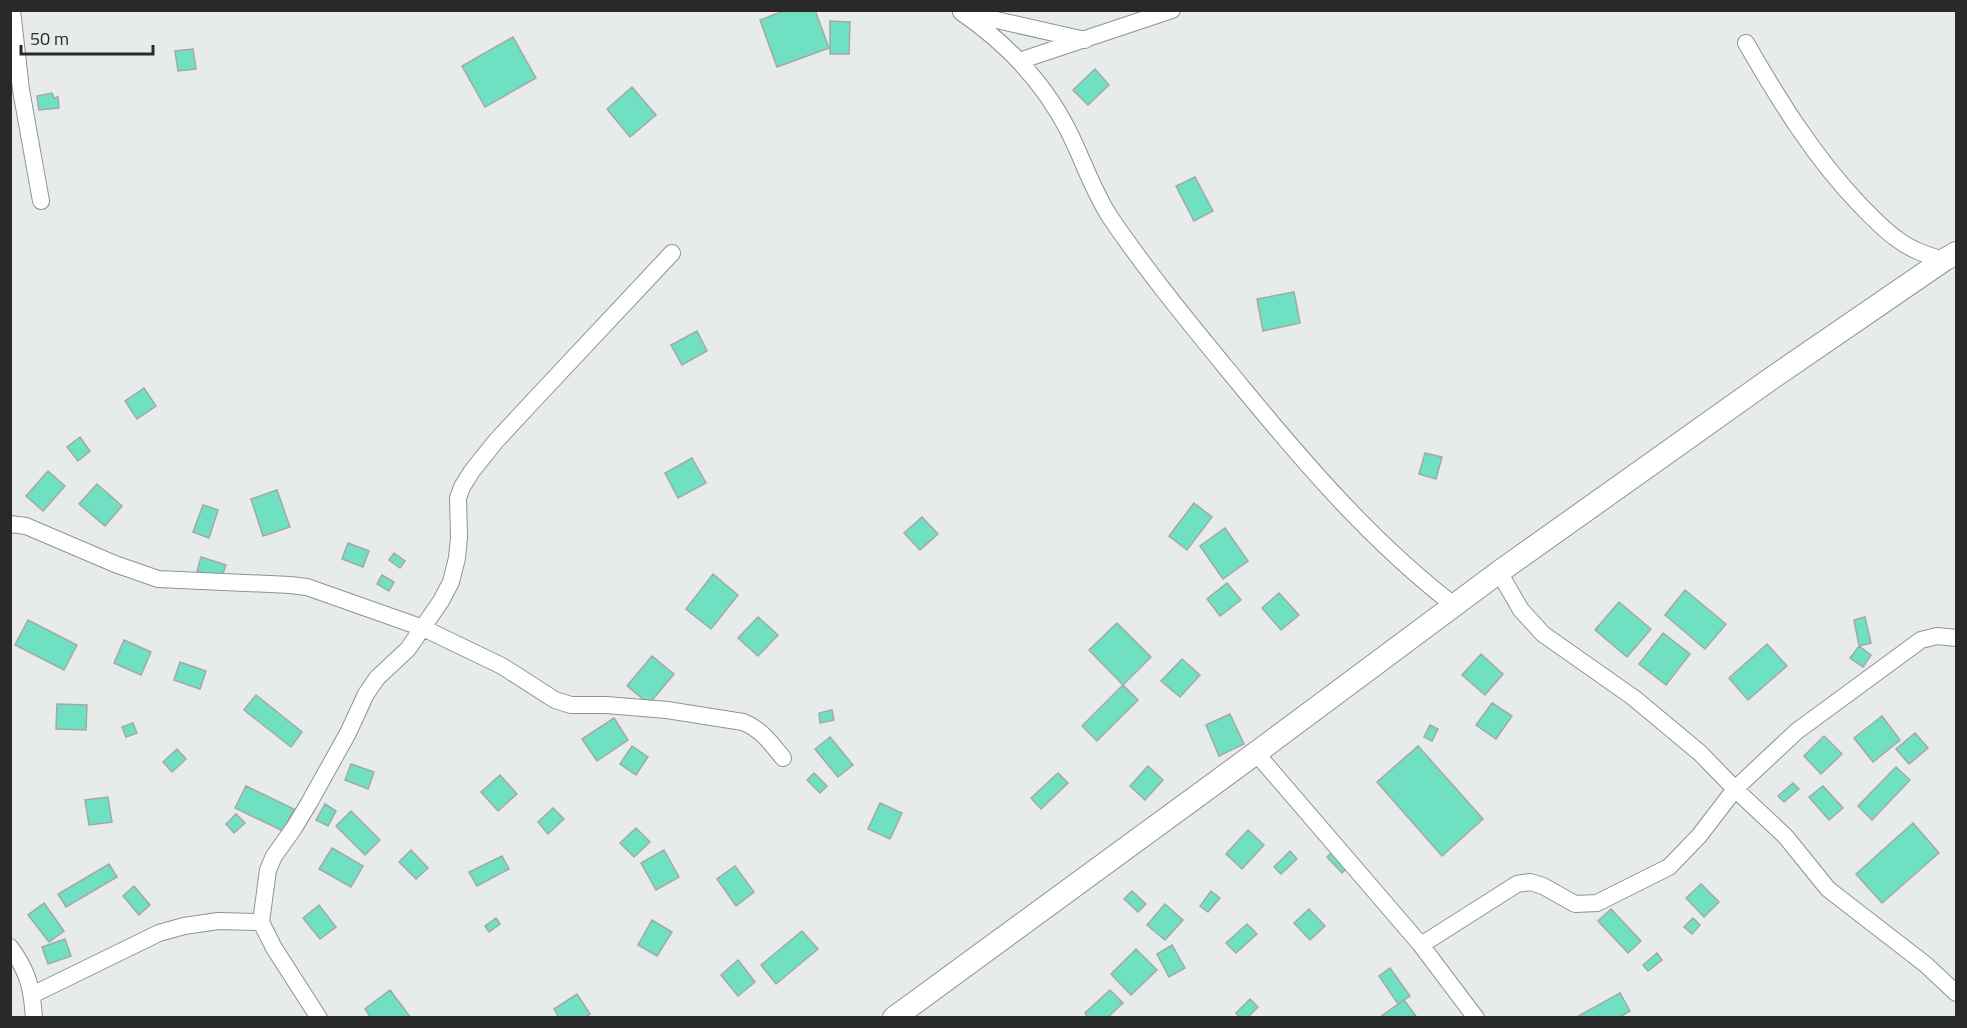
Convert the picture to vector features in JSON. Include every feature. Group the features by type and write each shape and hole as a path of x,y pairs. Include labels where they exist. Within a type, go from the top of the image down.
{"street":[{"path":"12,10 21,90 41,201"},
{"path":"959,11 1086,40"},
{"path":"959,11 985,29 1036,79 1068,129 1108,214 1128,243 1282,435 1390,552 1455,606"},
{"path":"1019,61 1168,11"},
{"path":"1746,43 1819,159 1839,183 1897,239 1920,253 1950,256"},
{"path":"319,1017 274,948 261,922 268,870 274,856 294,828 314,793 348,733 366,694 377,678 408,649 451,582 459,537 458,498 472,471 496,441 672,253"},
{"path":"894,1017 1256,753 1499,572 1753,391 1950,256"},
{"path":"10,524 26,526 115,564 158,579 307,587 423,628 502,666 555,700 571,705 606,705 668,710 743,722 752,725 763,734 783,758"},
{"path":"1499,572 1521,610 1543,634 1635,698 1700,753 1786,837 1828,890 1925,964 1956,993"},
{"path":"1421,945 1517,884 1530,882 1543,886 1575,904 1597,903 1669,867 1699,836 1735,789 1797,731 1921,640 1937,636 1956,638"},
{"path":"1256,753 1421,945 1476,1017"},
{"path":"32,995 159,933 184,926 218,921 261,922"},
{"path":"10,947 27,974 34,1017"}],"building":[{"path":"786,10 815,10 829,48 777,67 760,20"},
{"path":"830,21 850,22 849,54 830,54"},
{"path":"513,37 536,78 485,107 462,66"},
{"path":"193,49 196,69 178,71 175,51"},
{"path":"1095,69 1109,85 1088,105 1073,90"},
{"path":"632,87 656,115 630,137 607,109"},
{"path":"52,93 54,98 58,97 59,108 39,110 37,96"},
{"path":"1195,177 1213,211 1194,221 1176,186"},
{"path":"1294,292 1300,323 1263,331 1257,299"},
{"path":"697,331 707,351 682,365 671,345"},
{"path":"144,388 156,406 137,419 125,401"},
{"path":"80,437 90,451 78,461 67,447"},
{"path":"1425,453 1442,457 1436,479 1419,474"},
{"path":"692,458 706,483 678,498 665,473"},
{"path":"48,471 65,486 43,511 26,496"},
{"path":"97,484 122,506 105,526 79,504"},
{"path":"277,490 290,527 263,536 251,499"},
{"path":"1194,503 1212,517 1187,550 1169,536"},
{"path":"203,505 218,510 209,538 193,532"},
{"path":"922,517 938,534 920,550 904,533"},
{"path":"1225,528 1248,561 1223,579 1200,546"},
{"path":"348,543 369,551 363,567 342,559"},
{"path":"394,553 405,561 400,568 389,560"},
{"path":"201,557 226,565 221,579 197,571"},
{"path":"713,574 738,595 711,629 686,609"},
{"path":"382,575 394,582 389,591 377,584"},
{"path":"1227,583 1241,600 1220,616 1207,599"},
{"path":"1685,590 1726,624 1705,649 1665,615"},
{"path":"1279,593 1299,615 1281,630 1262,608"},
{"path":"1619,602 1651,629 1627,657 1595,630"},
{"path":"758,617 778,635 758,656 738,638"},
{"path":"1865,617 1871,643 1859,646 1854,620"},
{"path":"28,620 77,645 64,670 15,645"},
{"path":"1117,623 1151,657 1123,685 1089,650"},
{"path":"1663,633 1690,654 1666,685 1639,664"},
{"path":"124,640 151,652 141,675 114,663"},
{"path":"1767,644 1787,666 1748,700 1729,678"},
{"path":"1859,646 1871,655 1863,667 1850,658"},
{"path":"1481,654 1503,674 1485,695 1462,675"},
{"path":"652,656 674,674 649,704 627,686"},
{"path":"1182,659 1200,675 1180,697 1161,681"},
{"path":"180,662 206,671 200,689 174,680"},
{"path":"1123,685 1138,700 1097,741 1082,726"},
{"path":"256,695 302,732 291,747 244,710"},
{"path":"1492,703 1512,716 1496,739 1476,725"},
{"path":"57,704 87,705 86,730 56,729"},
{"path":"832,710 834,720 820,723 819,713"},
{"path":"1230,714 1244,744 1219,756 1206,725"},
{"path":"1882,716 1900,740 1873,762 1854,738"},
{"path":"614,718 628,740 597,761 582,739"},
{"path":"133,723 137,733 126,737 122,727"},
{"path":"1430,725 1438,729 1432,741 1424,737"},
{"path":"1915,733 1928,748 1909,764 1896,749"},
{"path":"1824,736 1842,754 1821,774 1804,756"},
{"path":"830,737 853,765 838,777 815,749"},
{"path":"632,746 648,757 636,775 620,764"},
{"path":"1418,746 1483,819 1442,856 1377,782"},
{"path":"177,749 186,759 172,772 163,762"},
{"path":"351,764 374,772 368,789 345,780"},
{"path":"1148,766 1163,780 1145,800 1130,786"},
{"path":"1896,767 1910,780 1872,820 1858,806"},
{"path":"814,773 827,786 820,793 807,780"},
{"path":"1058,773 1068,783 1041,809 1031,798"},
{"path":"500,775 517,794 498,811 481,792"},
{"path":"1793,783 1799,789 1784,802 1778,796"},
{"path":"246,786 294,809 283,831 235,808"},
{"path":"1823,786 1843,808 1829,820 1809,797"},
{"path":"108,797 112,822 89,825 85,800"},
{"path":"880,803 902,813 890,839 868,829"},
{"path":"325,804 336,811 328,826 316,820"},
{"path":"553,808 564,819 548,834 538,822"},
{"path":"351,811 380,840 365,855 336,826"},
{"path":"236,814 245,823 234,833 226,824"},
{"path":"1913,823 1939,853 1882,903 1856,874"},
{"path":"636,828 650,842 634,857 620,843"},
{"path":"1248,830 1264,845 1242,869 1226,854"},
{"path":"332,848 363,866 351,887 319,869"},
{"path":"411,850 428,868 416,879 399,862"},
{"path":"664,850 679,877 656,890 641,863"},
{"path":"1334,850 1349,866 1342,873 1327,857"},
{"path":"1290,851 1297,859 1281,874 1274,867"},
{"path":"502,856 509,869 477,886 469,872"},
{"path":"109,864 117,877 66,907 58,894"},
{"path":"735,866 754,892 736,906 717,879"},
{"path":"1701,884 1719,902 1704,917 1686,898"},
{"path":"134,886 150,905 139,915 123,896"},
{"path":"1132,891 1146,904 1138,912 1124,899"},
{"path":"1211,891 1220,898 1208,912 1200,906"},
{"path":"44,903 64,931 49,942 28,915"},
{"path":"1165,904 1183,920 1165,940 1147,925"},
{"path":"319,905 336,927 320,939 303,918"},
{"path":"1309,909 1325,926 1310,940 1294,923"},
{"path":"1611,909 1641,941 1628,953 1598,921"},
{"path":"496,918 500,924 489,932 485,926"},
{"path":"1693,918 1700,925 1692,934 1684,927"},
{"path":"652,920 672,932 657,956 638,945"},
{"path":"1247,924 1257,934 1236,953 1226,943"},
{"path":"802,931 818,949 776,984 761,965"},
{"path":"65,939 71,956 48,964 42,947"},
{"path":"1172,945 1185,968 1169,977 1157,954"},
{"path":"1136,949 1157,970 1131,995 1111,974"},
{"path":"1657,953 1662,960 1648,971 1643,965"},
{"path":"738,960 755,982 738,996 721,975"},
{"path":"1390,968 1410,996 1398,1004 1379,976"},
{"path":"390,990 411,1018 371,1018 365,1009"},
{"path":"1110,990 1123,1003 1107,1018 1088,1018 1085,1013"},
{"path":"1620,993 1630,1011 1618,1018 1575,1018"},
{"path":"577,994 590,1014 584,1018 559,1018 554,1009"},
{"path":"1250,999 1258,1007 1247,1018 1240,1018 1236,1013"},
{"path":"1404,1000 1416,1016 1380,1018 1380,1017"}]}
